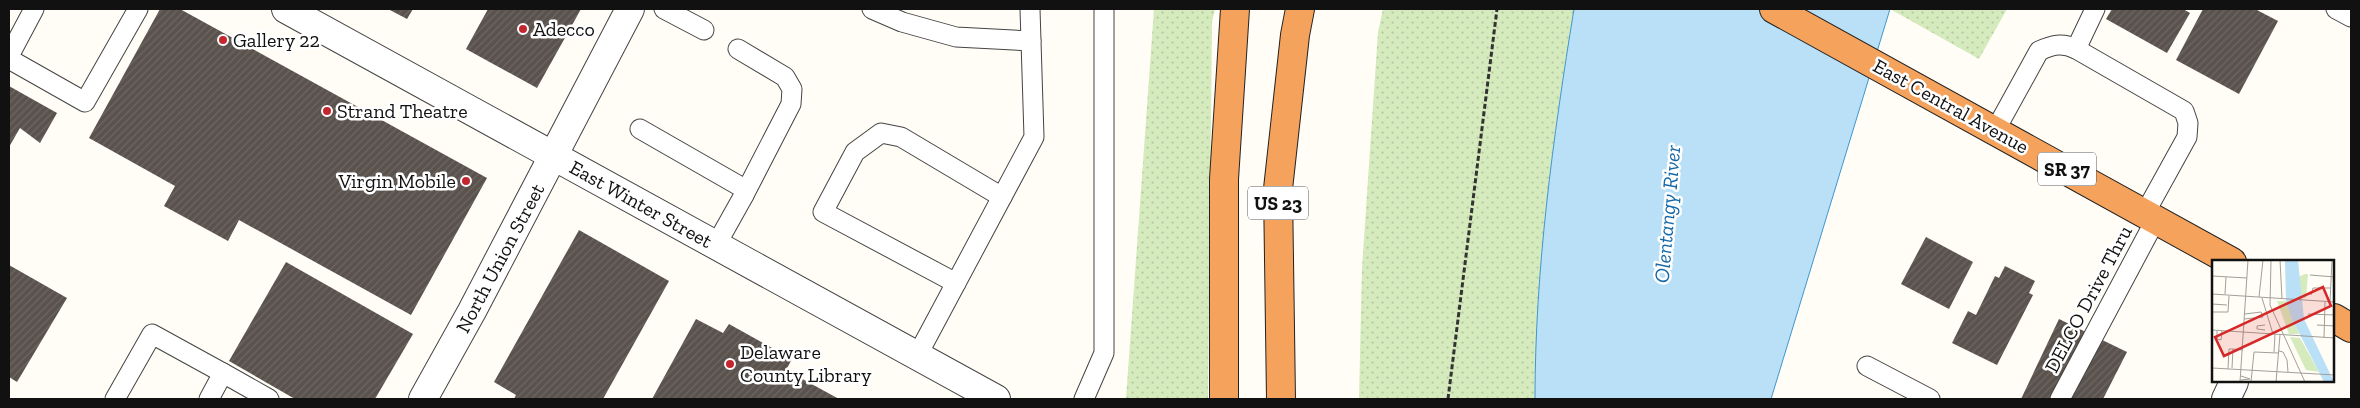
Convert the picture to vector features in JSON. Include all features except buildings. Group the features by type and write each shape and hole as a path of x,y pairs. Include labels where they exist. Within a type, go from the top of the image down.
{"highway":[{"name":"US 23","path":"1224,399 1224,179 1235,9"},
{"name":"US 23","path":"1280,399 1278,189 1295,35 1300,9"},
{"name":"East Central Avenue","path":"1774,9 2228,260"},
{"path":"2335,319 2351,328"}],"street":[{"name":"East Winter Street","path":"286,9 996,399"},
{"name":"North Union Street","path":"423,399 472,311 630,9"},
{"path":"2226,399 2234,383"}],"lane":[{"path":"34,9 9,57 85,102 138,9"},
{"path":"664,9 704,30"},
{"path":"872,9 902,22 956,37 1031,41"},
{"path":"918,356 1034,136 1030,9"},
{"path":"1084,399 1104,353 1104,9"},
{"path":"1996,130 2038,51 2051,45 2067,45 2076,49 2095,9"},
{"path":"2336,9 2351,17"},
{"path":"716,245 791,104 792,89 785,76 738,49"},
{"name":"DELCO Drive Thru","path":"2060,399 2151,216 2187,136 2188,123 2184,111 2076,49"},
{"path":"640,129 743,188 744,195"},
{"path":"956,283 823,212 854,152 880,133 901,137 1002,197"},
{"path":"115,399 152,334 269,399"},
{"path":"1867,366 1930,399"},
{"path":"208,399 223,373"}],"path":[{"path":"1448,399 1497,9"}],"green space":[{"path":"1154,9 1215,9 1212,22 1208,399 1126,399"},
{"path":"1383,9 1574,9 1552,155 1542,252 1538,301 1535,399 1359,399 1362,268 1378,32"},
{"path":"1890,9 2007,9 1979,59"}],"water":[{"name":"Olentangy River","path":"1574,9 1890,9 1771,399 1535,399 1538,301 1542,252 1552,155"}],"place":[{"name":"Adecco","path":"523,29"},
{"name":"Gallery 22","path":"223,40"},
{"name":"Strand Theatre","path":"327,111"},
{"name":"Virgin Mobile","path":"466,181"},
{"name":"Delaware County Library","path":"730,364"}]}
